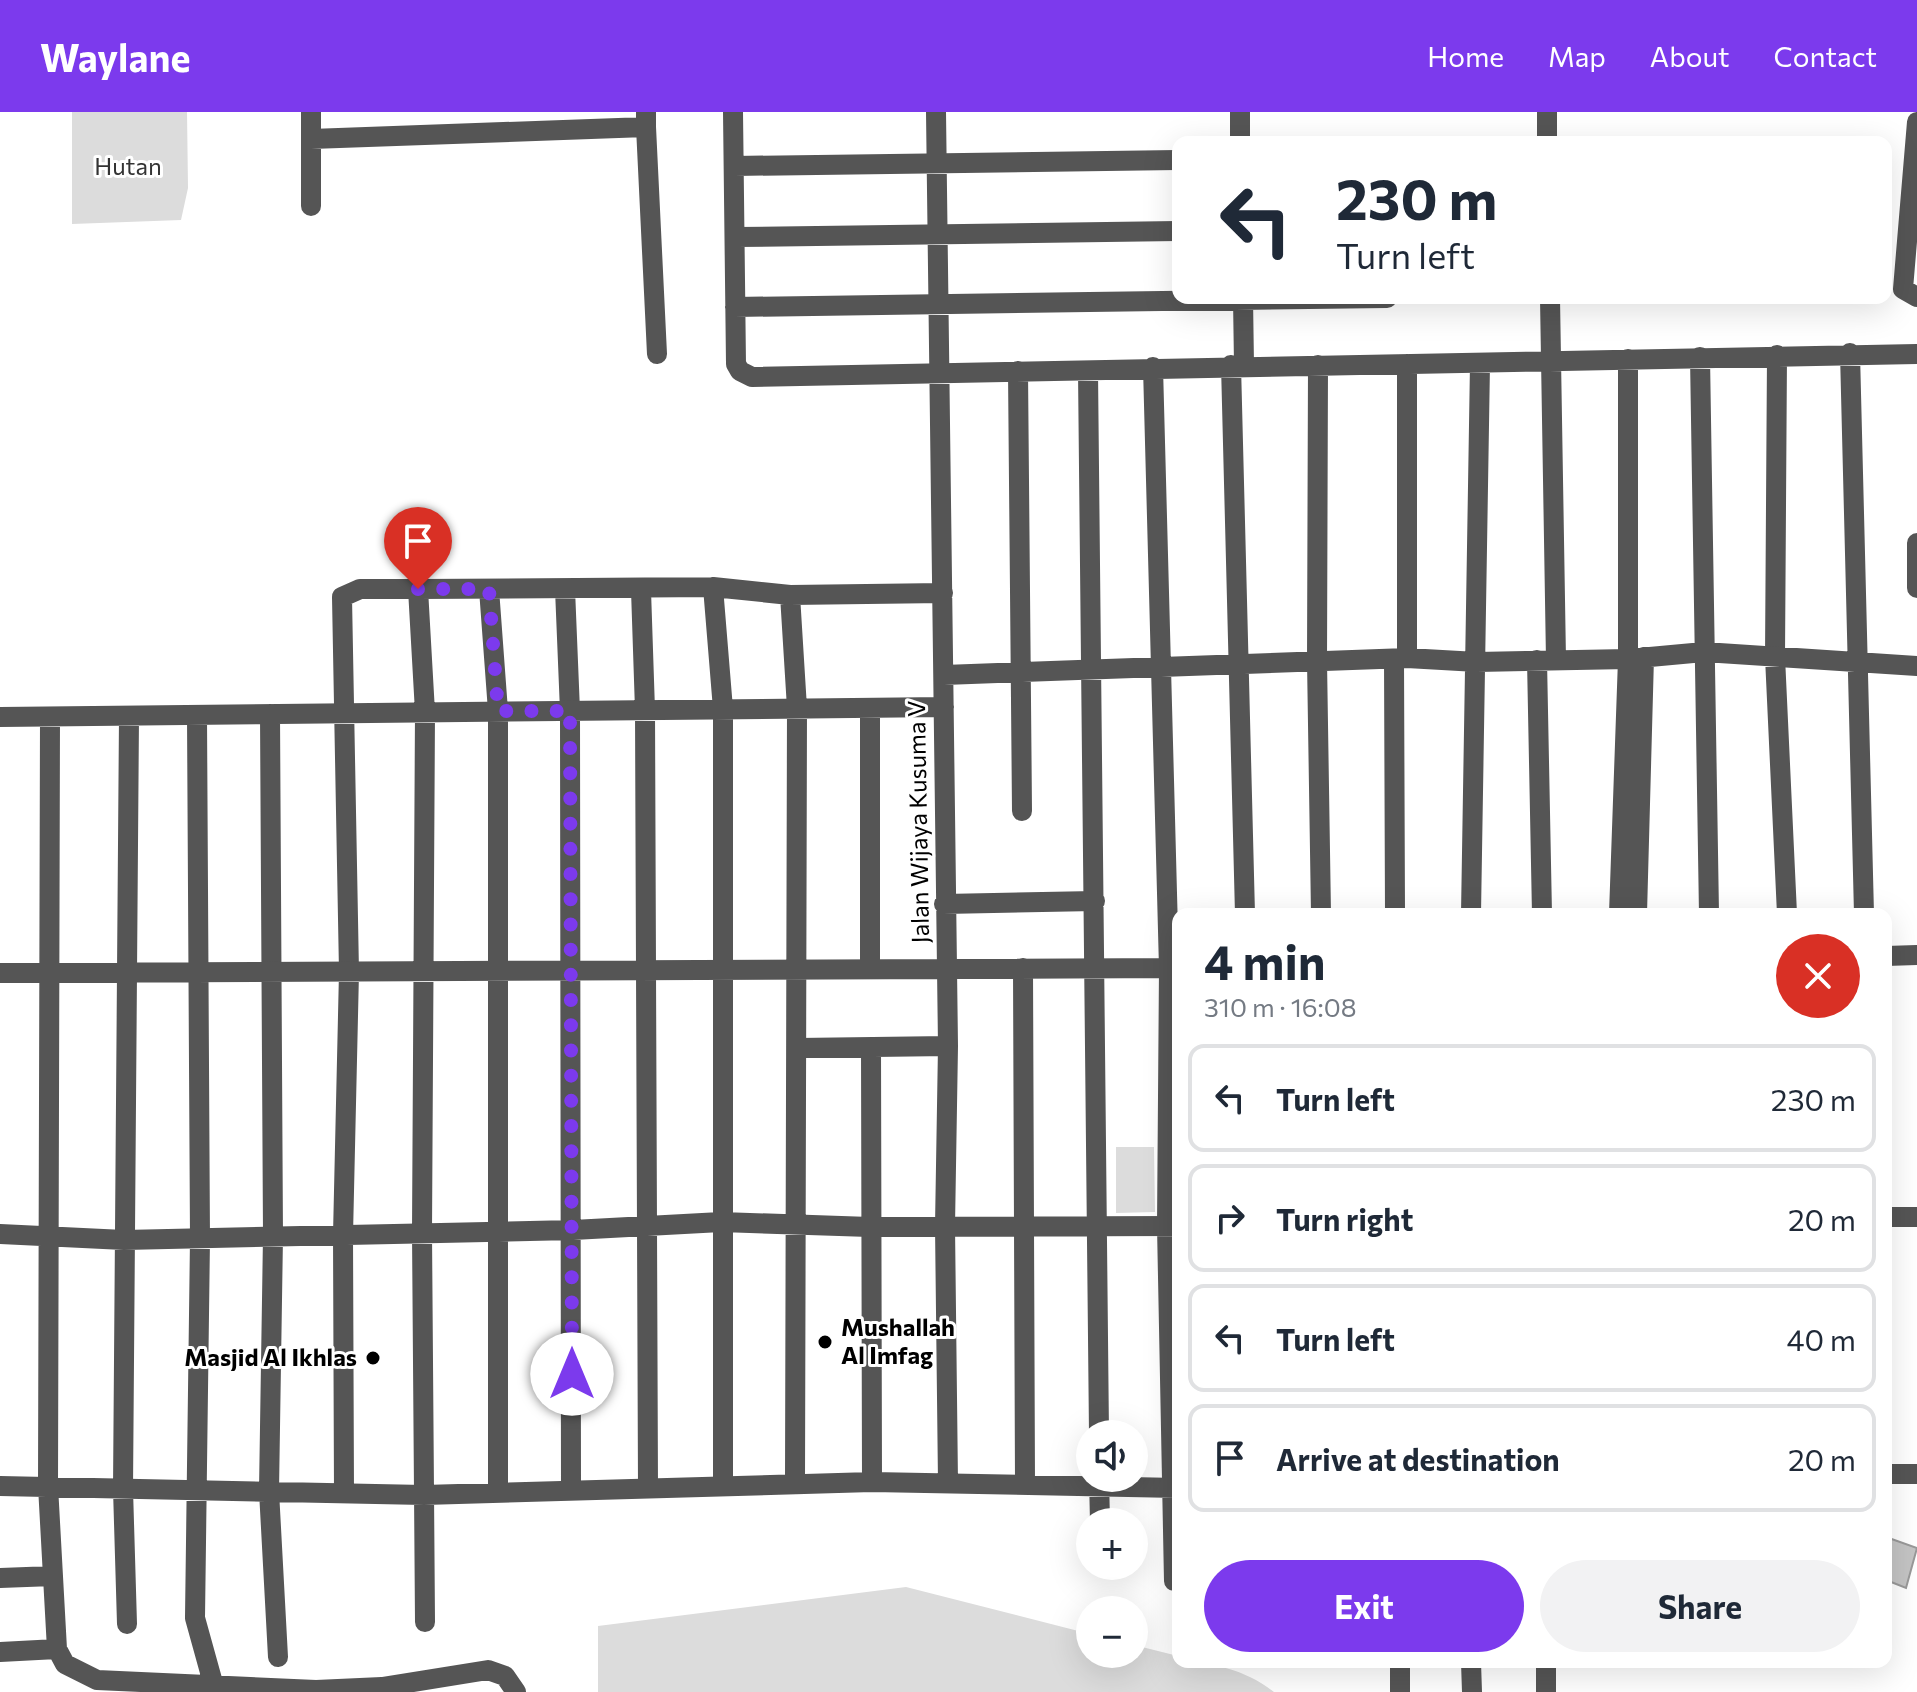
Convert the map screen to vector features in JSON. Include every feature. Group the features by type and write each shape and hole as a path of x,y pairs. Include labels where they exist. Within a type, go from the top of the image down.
{"street":[{"path":"311,112 311,206"},
{"path":"733,112 737,237 736,364 740,371 752,377 1237,365 1480,364 1850,353 1917,354"},
{"name":"Jalan Wijaya Kusuma V","path":"936,112 948,1046 945,1226 948,1483"},
{"path":"1240,112 1240,136"},
{"path":"1547,112 1547,136"},
{"path":"311,139 646,120 657,354"},
{"path":"1917,122 1903,289 1917,297"},
{"path":"735,166 1172,160"},
{"path":"737,237 1172,231"},
{"path":"735,307 1172,300"},
{"path":"1243,304 1237,365 1238,663 1245,908"},
{"path":"1542,908 1550,304"},
{"path":"1850,353 1864,908"},
{"path":"1777,355 1775,657 1787,908"},
{"path":"1700,357 1709,908"},
{"path":"1628,359 1636,658 1637,908"},
{"path":"1395,908 1407,364"},
{"path":"1471,908 1480,364"},
{"path":"1318,365 1317,661 1321,908"},
{"path":"1153,367 1172,908"},
{"path":"1018,371 1022,811"},
{"path":"1088,371 1099,1420"},
{"path":"1917,543 1917,588"},
{"path":"344,1493 343,1235 349,972 342,597 360,589 641,590 713,587 790,595 943,593"},
{"path":"713,587 723,709 723,1484"},
{"path":"418,589 425,712 426,972 422,1232 425,1622"},
{"path":"489,589 498,711 499,971 495,1231 498,1492"},
{"path":"565,589 570,711 572,969 571,1489"},
{"path":"641,590 645,710 644,1224 648,1487"},
{"path":"790,595 797,708 795,1484"},
{"path":"944,675 1401,658 1477,662 1636,658 1704,652 1917,666"},
{"path":"1619,908 1636,658"},
{"path":"0,717 944,707"},
{"path":"870,708 870,968"},
{"path":"270,714 273,1236 269,1491 278,1657"},
{"path":"127,1624 123,1489 124,973 129,716"},
{"path":"197,716 200,1239 195,1618 213,1683"},
{"path":"50,717 48,1486 57,1649 65,1664 91,1679 150,1687 213,1683 272,1690 382,1687 488,1670 505,1676 516,1692"},
{"path":"944,904 1095,901"},
{"path":"1892,956 1917,955"},
{"path":"0,973 426,972 724,967 798,970 1172,968"},
{"path":"1023,968 1025,1484"},
{"path":"798,1048 948,1046"},
{"path":"871,1047 872,1482"},
{"path":"1892,1217 1917,1217"},
{"path":"0,1234 124,1240 200,1239 573,1230 721,1222 870,1227 1172,1226"},
{"path":"1892,1474 1917,1474"},
{"path":"0,1486 424,1495 723,1484 1076,1483"},
{"path":"1148,1486 1172,1488"},
{"path":"0,1578 53,1576"},
{"path":"0,1652 57,1649"},
{"path":"1400,1668 1400,1692"},
{"path":"1471,1668 1472,1692"},
{"path":"1546,1668 1546,1692"}],"green space":[{"name":"Hutan","path":"72,112 187,112 188,188 181,220 72,224"},
{"path":"1116,1147 1154,1147 1155,1212 1116,1213"},
{"path":"906,1587 1076,1630 1076,1668 1148,1668 1148,1648 1172,1654 1172,1668 1229,1669 1252,1678 1274,1692 598,1692 598,1626"}],"building":[{"path":"1892,1539 1917,1548 1906,1588 1892,1582"}],"place":[{"name":"Mushallah Al Imfag","path":"825,1342"},
{"name":"Masjid Al Ikhlas","path":"373,1358"}],"route":[{"path":"418,589 489,589 498,711 570,711 572,1374"}]}
